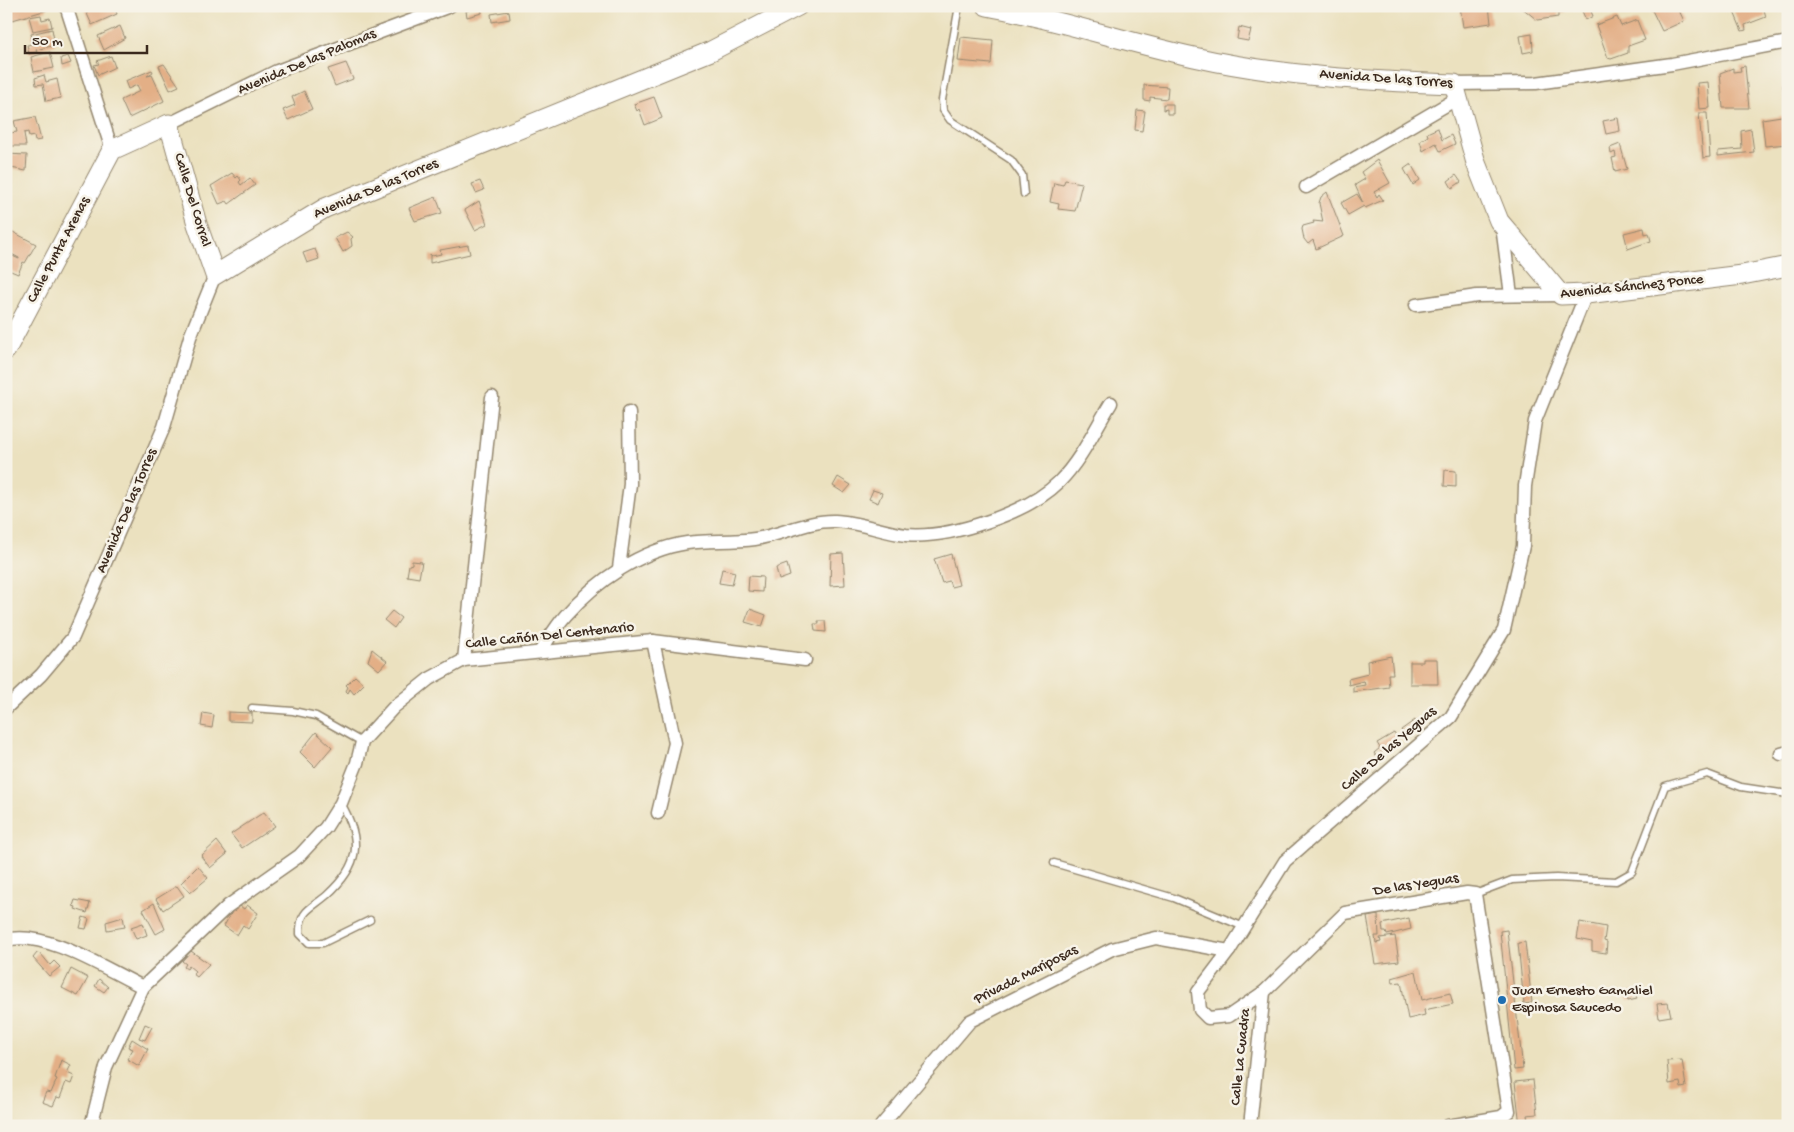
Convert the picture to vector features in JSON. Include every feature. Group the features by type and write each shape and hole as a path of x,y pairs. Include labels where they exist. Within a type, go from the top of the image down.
{"street":[{"path":"66,6 112,150"},
{"name":"Avenida De las Palomas","path":"112,150 278,71 450,6"},
{"name":"Avenida De las Torres","path":"6,708 41,675 73,637 164,427 190,337 215,275 325,208 711,51 798,6"},
{"name":"Avenida De las Torres","path":"987,6 1195,57 1247,66 1456,91 1536,83 1672,64 1788,42"},
{"path":"1306,187 1456,91 1476,163 1502,226 1511,295"},
{"name":"Calle Del Corral","path":"169,124 215,275"},
{"name":"Calle Punta Arenas","path":"6,350 112,150"},
{"path":"1502,226 1561,295"},
{"name":"Avenida Sánchez Ponce","path":"1416,304 1458,298 1586,294 1742,275 1788,266"},
{"name":"Calle De las Yeguas","path":"1208,1018 1200,1010 1198,992 1229,952 1285,861 1451,718 1504,630 1523,546 1525,486 1535,421 1586,294"},
{"path":"464,660 492,397"},
{"path":"540,652 566,615 619,568 658,551 686,543 754,539 779,534 820,521 851,523 906,535 936,534 971,528 1036,499 1059,483 1073,466 1111,403"},
{"path":"619,568 630,484 629,412"},
{"path":"653,641 675,743 658,813"},
{"name":"Calle Cañón Del Centenario","path":"91,1126 106,1067 143,987 228,906 299,856 326,826 342,803 357,763 362,742 394,707 429,678 464,660 653,641 805,660"},
{"name":"De las Yeguas","path":"1208,1018 1229,1016 1264,992 1345,913 1467,893 1475,894 1509,1111 1501,1118 1453,1125"},
{"path":"6,940 34,938 53,943 143,987"},
{"name":"Privada Mariposas","path":"881,1126 970,1021 1112,949 1156,938 1229,952"},
{"name":"Calle La Cuadra","path":"1250,1126 1264,992"}],"lane":[{"path":"959,6 942,100 943,110 950,120 1011,160 1022,175 1024,194"},
{"path":"252,708 293,710 316,716 362,742"},
{"path":"1475,894 1512,880 1556,878 1616,882 1632,872 1665,786 1707,774 1741,787 1788,794"},
{"path":"342,803 352,822 357,845 350,870 327,895 307,910 300,922 300,934 309,943 323,943 370,920"},
{"path":"1054,863 1174,898 1244,927"}],"building":[{"path":"6,6 46,6 47,10 9,21"},
{"path":"114,6 117,14 92,25 84,7"},
{"path":"481,6 482,13 467,17 466,11"},
{"path":"1460,6 1489,6 1491,23 1463,27"},
{"path":"1520,6 1565,6 1565,12 1558,13 1558,17 1537,20"},
{"path":"1650,6 1677,6 1684,21 1662,31"},
{"path":"1763,6 1766,17 1745,25 1746,30 1742,31 1732,7"},
{"path":"1589,7 1593,16 1586,20 1582,11"},
{"path":"509,11 510,19 492,22 491,14"},
{"path":"41,15 42,20 50,18 52,27 33,31 29,17"},
{"path":"1617,17 1621,26 1637,20 1645,40 1628,46 1628,53 1611,59 1608,58 1596,25"},
{"path":"120,26 125,38 104,50 98,36"},
{"path":"1239,27 1251,30 1248,41 1237,39"},
{"path":"52,29 55,45 29,54 27,45 33,44 31,34"},
{"path":"1532,34 1533,51 1523,53 1520,36"},
{"path":"961,37 993,40 991,64 958,61"},
{"path":"50,52 54,68 34,72 31,57"},
{"path":"68,56 71,63 62,66 61,58"},
{"path":"111,56 115,67 98,75 94,65 99,64 97,61"},
{"path":"346,63 353,79 335,86 328,69"},
{"path":"164,64 179,86 170,90 159,66"},
{"path":"1745,66 1749,108 1723,108 1720,73 1733,68 1733,72 1741,71 1740,67"},
{"path":"152,70 153,72 147,76 152,75 164,101 129,118 121,100 140,91 137,85 128,89 125,81"},
{"path":"44,75 46,82 57,79 61,98 46,101 43,84 36,85 35,78"},
{"path":"1708,82 1710,108 1699,109 1697,83"},
{"path":"1788,84 1788,114 1786,114 1783,85"},
{"path":"1144,85 1168,87 1167,99 1150,97 1150,101 1144,100"},
{"path":"304,91 312,109 288,120 283,110 295,105 292,97"},
{"path":"654,97 662,118 645,125 639,109 637,111 634,104"},
{"path":"1163,104 1173,104 1173,114 1167,114 1167,109 1163,110"},
{"path":"1137,110 1145,111 1142,131 1135,130"},
{"path":"1699,113 1707,113 1710,157 1703,158"},
{"path":"1788,115 1788,144 1765,146 1762,119"},
{"path":"35,117 41,140 35,141 34,136 29,137 28,132 24,133 26,146 11,146 10,133 17,132 14,121"},
{"path":"1618,118 1620,131 1606,134 1603,121"},
{"path":"1438,128 1442,140 1451,135 1455,144 1440,151 1436,143 1423,151 1420,141 1428,136 1427,133"},
{"path":"1751,129 1754,152 1718,156 1718,151 1742,149 1741,131"},
{"path":"1620,144 1627,169 1615,172 1612,158 1616,157 1615,152 1611,154 1610,148"},
{"path":"6,154 27,155 26,171 6,167"},
{"path":"1377,160 1390,183 1374,192 1377,197 1379,194 1383,200 1365,208 1364,206 1348,215 1341,203 1357,194 1363,203 1355,185 1365,179 1361,172"},
{"path":"1411,164 1420,180 1413,185 1404,169"},
{"path":"232,173 241,180 239,182 241,185 250,178 255,185 229,204 227,201 219,204 211,186"},
{"path":"1456,175 1461,182 1452,188 1448,181"},
{"path":"1065,180 1082,183 1075,211 1058,209 1059,204 1050,202 1054,183 1063,185"},
{"path":"480,181 484,190 476,193 472,184"},
{"path":"1327,192 1344,236 1316,249 1313,240 1308,244 1304,239 1302,229 1303,226 1314,223 1313,221 1323,222 1319,203 1321,197"},
{"path":"436,197 442,213 415,221 409,208"},
{"path":"479,201 487,224 475,230 465,210"},
{"path":"1644,228 1645,234 1649,233 1651,241 1628,249 1624,233"},
{"path":"11,231 36,244 25,263 23,262 18,274 6,269 6,253 19,259 6,251 6,239"},
{"path":"347,232 353,237 351,239 352,246 343,252 335,238"},
{"path":"468,245 470,254 430,263 430,254 432,256 441,254 440,250"},
{"path":"315,249 319,259 307,263 303,253"},
{"path":"1445,470 1456,471 1456,487 1444,486"},
{"path":"838,477 851,485 844,493 833,486"},
{"path":"873,490 882,493 878,503 869,499"},
{"path":"843,553 845,585 830,586 831,554"},
{"path":"951,554 959,585 951,587 949,581 942,583 934,559"},
{"path":"412,561 422,562 419,578 407,576 409,565 412,564"},
{"path":"787,564 790,576 779,580 776,568"},
{"path":"722,569 735,572 732,585 719,583"},
{"path":"749,576 763,577 762,592 748,591"},
{"path":"750,609 766,615 762,627 745,622"},
{"path":"392,611 401,618 394,628 384,620"},
{"path":"818,621 825,621 826,632 815,631 814,624 819,624"},
{"path":"372,649 387,661 379,670 368,661"},
{"path":"1391,656 1393,674 1388,674 1389,687 1353,692 1353,687 1365,685 1364,681 1349,685 1348,679 1368,674 1367,661"},
{"path":"1423,659 1437,659 1438,684 1410,684 1410,662 1423,662"},
{"path":"355,676 364,684 354,694 350,689 348,693 346,685"},
{"path":"228,712 252,713 252,722 228,721"},
{"path":"203,713 214,715 212,728 201,726"},
{"path":"1415,720 1418,725 1405,736 1401,730"},
{"path":"316,732 332,747 315,767 300,752"},
{"path":"1394,733 1398,740 1376,756 1374,753 1380,748 1377,743"},
{"path":"264,812 275,826 242,848 231,834"},
{"path":"217,841 227,854 210,868 201,856"},
{"path":"198,866 208,878 190,893 181,883"},
{"path":"177,886 184,896 163,910 156,899"},
{"path":"75,900 90,903 87,913 75,909 76,907 73,906"},
{"path":"154,903 165,929 156,934 143,910"},
{"path":"247,905 258,913 248,929 243,925 237,935 224,926 233,910 235,912 240,906 244,909"},
{"path":"1378,915 1379,936 1375,936 1376,943 1381,942 1380,938 1395,936 1399,961 1375,964 1367,917"},
{"path":"83,917 89,919 86,929 80,928"},
{"path":"123,917 125,927 107,930 106,922"},
{"path":"1409,918 1411,929 1387,935 1386,932 1383,932 1382,924"},
{"path":"1580,922 1606,927 1604,941 1607,942 1606,953 1592,951 1592,942 1577,939"},
{"path":"143,923 147,935 136,939 131,927"},
{"path":"1507,930 1523,1069 1514,1070 1500,931"},
{"path":"1525,942 1532,1003 1524,1004 1518,943"},
{"path":"191,951 209,964 197,977 193,974 195,971 189,966 187,969 184,967 186,964 182,961"},
{"path":"37,953 41,954 50,965 54,961 60,967 49,976 33,958"},
{"path":"71,969 88,978 78,996 62,988"},
{"path":"1416,971 1422,1000 1450,993 1453,1004 1424,1010 1425,1015 1408,1019 1401,982 1393,983 1392,978"},
{"path":"99,979 108,987 104,992 95,986"},
{"path":"1635,990 1637,999 1628,1001 1625,993"},
{"path":"1668,1003 1671,1016 1659,1018 1657,1004"},
{"path":"145,1024 152,1027 145,1040 139,1038"},
{"path":"132,1039 148,1049 139,1066 127,1059 133,1049 128,1047"},
{"path":"61,1060 71,1065 67,1073 74,1076 71,1084 66,1082 60,1098 57,1097 53,1106 42,1102 46,1092 51,1093 57,1079 55,1078"},
{"path":"1682,1060 1686,1087 1681,1088 1680,1082 1669,1084 1667,1061"},
{"path":"1533,1080 1537,1114 1527,1115 1529,1126 1520,1126 1515,1082"}],"place":[{"name":"Juan Ernesto Gamaliel Espinosa Saucedo","path":"1502,1000"}]}
